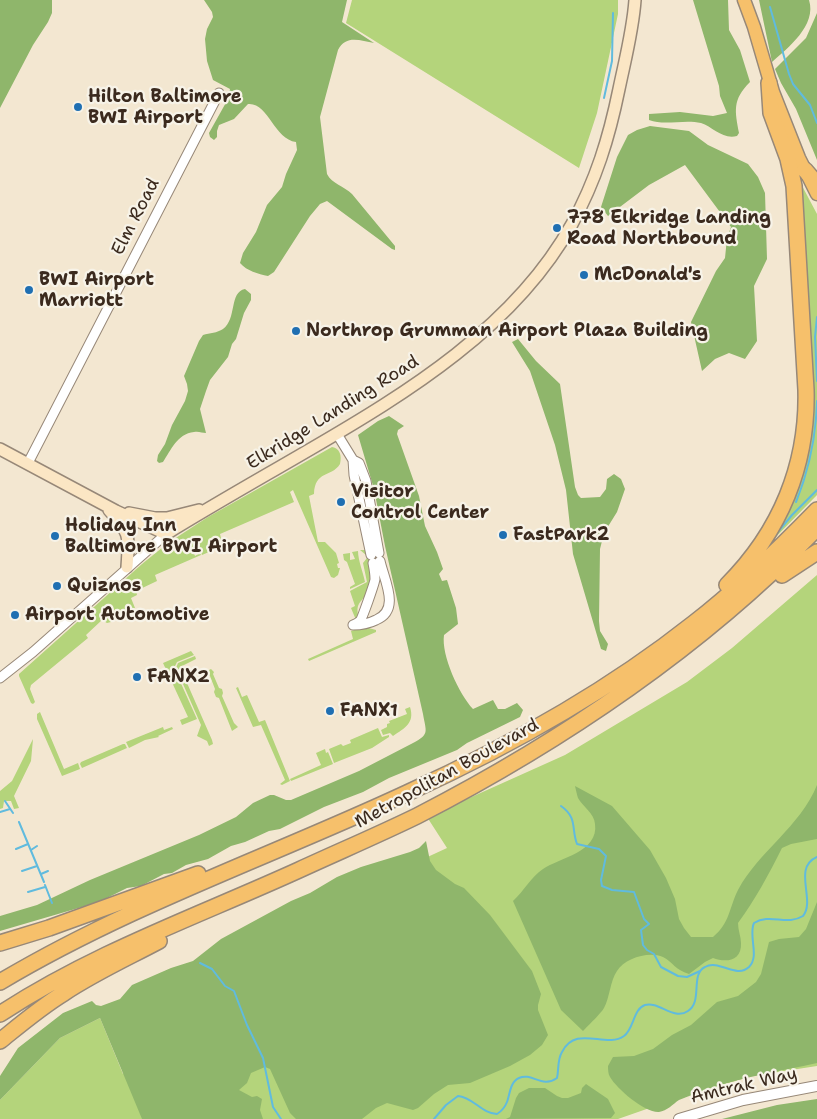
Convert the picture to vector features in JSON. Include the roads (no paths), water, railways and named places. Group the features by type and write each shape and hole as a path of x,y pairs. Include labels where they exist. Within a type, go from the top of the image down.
{"highway":[{"path":"694,624 750,560 769,532 790,490 799,464 803,441 806,390 795,195 788,159 771,113 769,83"},
{"path":"805,170 817,184"},
{"name":"Metropolitan Boulevard","path":"0,982 89,933 406,794 518,738 640,664 694,624 746,580 817,510"},
{"name":"Metropolitan Boulevard","path":"0,1014 83,967 138,940 248,893 417,816 526,754 647,675 702,634 761,583 817,528"},
{"path":"727,613 749,600 786,571 817,552"},
{"path":"0,943 115,905 347,819"},
{"path":"0,1042 41,1008 80,983 248,893"}],"main road":[{"name":"Elkridge Landing Road","path":"166,534 338,434 416,385 456,355 530,283 572,225 599,168 610,132 630,37 635,0"},
{"path":"744,0 769,83 817,194"},
{"path":"753,0 754,28"},
{"path":"0,449 116,511 166,534"},
{"path":"105,505 125,528 128,536 127,567"},
{"path":"116,511 155,518 167,518 210,507"}],"street":[{"name":"Elm Road","path":"28,463 218,93"},
{"path":"338,434 353,460 354,475 376,558 389,597 389,608 381,618 353,625 362,618 364,608 374,586 376,558"},
{"name":"Elkridge Landing Road","path":"0,678 33,652 166,534"},
{"name":"Amtrak Way","path":"679,1119 742,1100 817,1086"}],"waterway":[{"path":"770,7 793,84 810,105 817,123"},
{"path":"604,98 612,61 613,13"},
{"path":"817,317 815,337 817,381"},
{"path":"796,502 805,478 811,453 817,401"},
{"path":"773,538 792,515 817,490"},
{"path":"5,801 13,813"},
{"path":"561,806 572,819 577,844 599,849 606,856 601,880 602,886 612,890 634,892 644,919 649,924 641,930 643,945 654,954 661,967 678,976 687,977 700,971"},
{"path":"0,812 10,809"},
{"path":"19,822 44,882"},
{"path":"16,849 28,844"},
{"path":"31,850 37,846"},
{"path":"434,1119 446,1105 458,1096 497,1114 505,1106 512,1085 516,1080 528,1077 547,1082 552,1081 557,1078 559,1058 568,1044 583,1038 609,1040 624,1036 630,1029 638,1011 645,1005 656,1006 677,1014 688,1011 695,1001 698,976 705,967 716,965 739,971 749,967 754,957 752,934 754,923 766,919 791,920 803,916 807,902 806,869 810,862 817,857"},
{"path":"22,871 37,866"},
{"path":"41,874 48,871"},
{"path":"45,885 52,903"},
{"path":"28,892 45,887"},
{"path":"200,963 212,969 225,986 234,991 247,1025 263,1058 273,1107 281,1119"}],"place":[{"name":"Hilton Baltimore BWI Airport","path":"78,107"},
{"name":"778 Elkridge Landing Road Northbound","path":"557,228"},
{"name":"McDonald's","path":"584,275"},
{"name":"BWI Airport Marriott","path":"29,290"},
{"name":"Northrop Grumman Airport Plaza Building","path":"296,331"},
{"name":"Visitor Control Center","path":"341,502"},
{"name":"FastPark2","path":"503,535"},
{"name":"Holiday Inn Baltimore BWI Airport","path":"55,536"},
{"name":"Quiznos","path":"57,586"},
{"name":"Airport Automotive","path":"15,615"},
{"name":"FANX2","path":"137,677"},
{"name":"FANX1","path":"330,711"}]}
